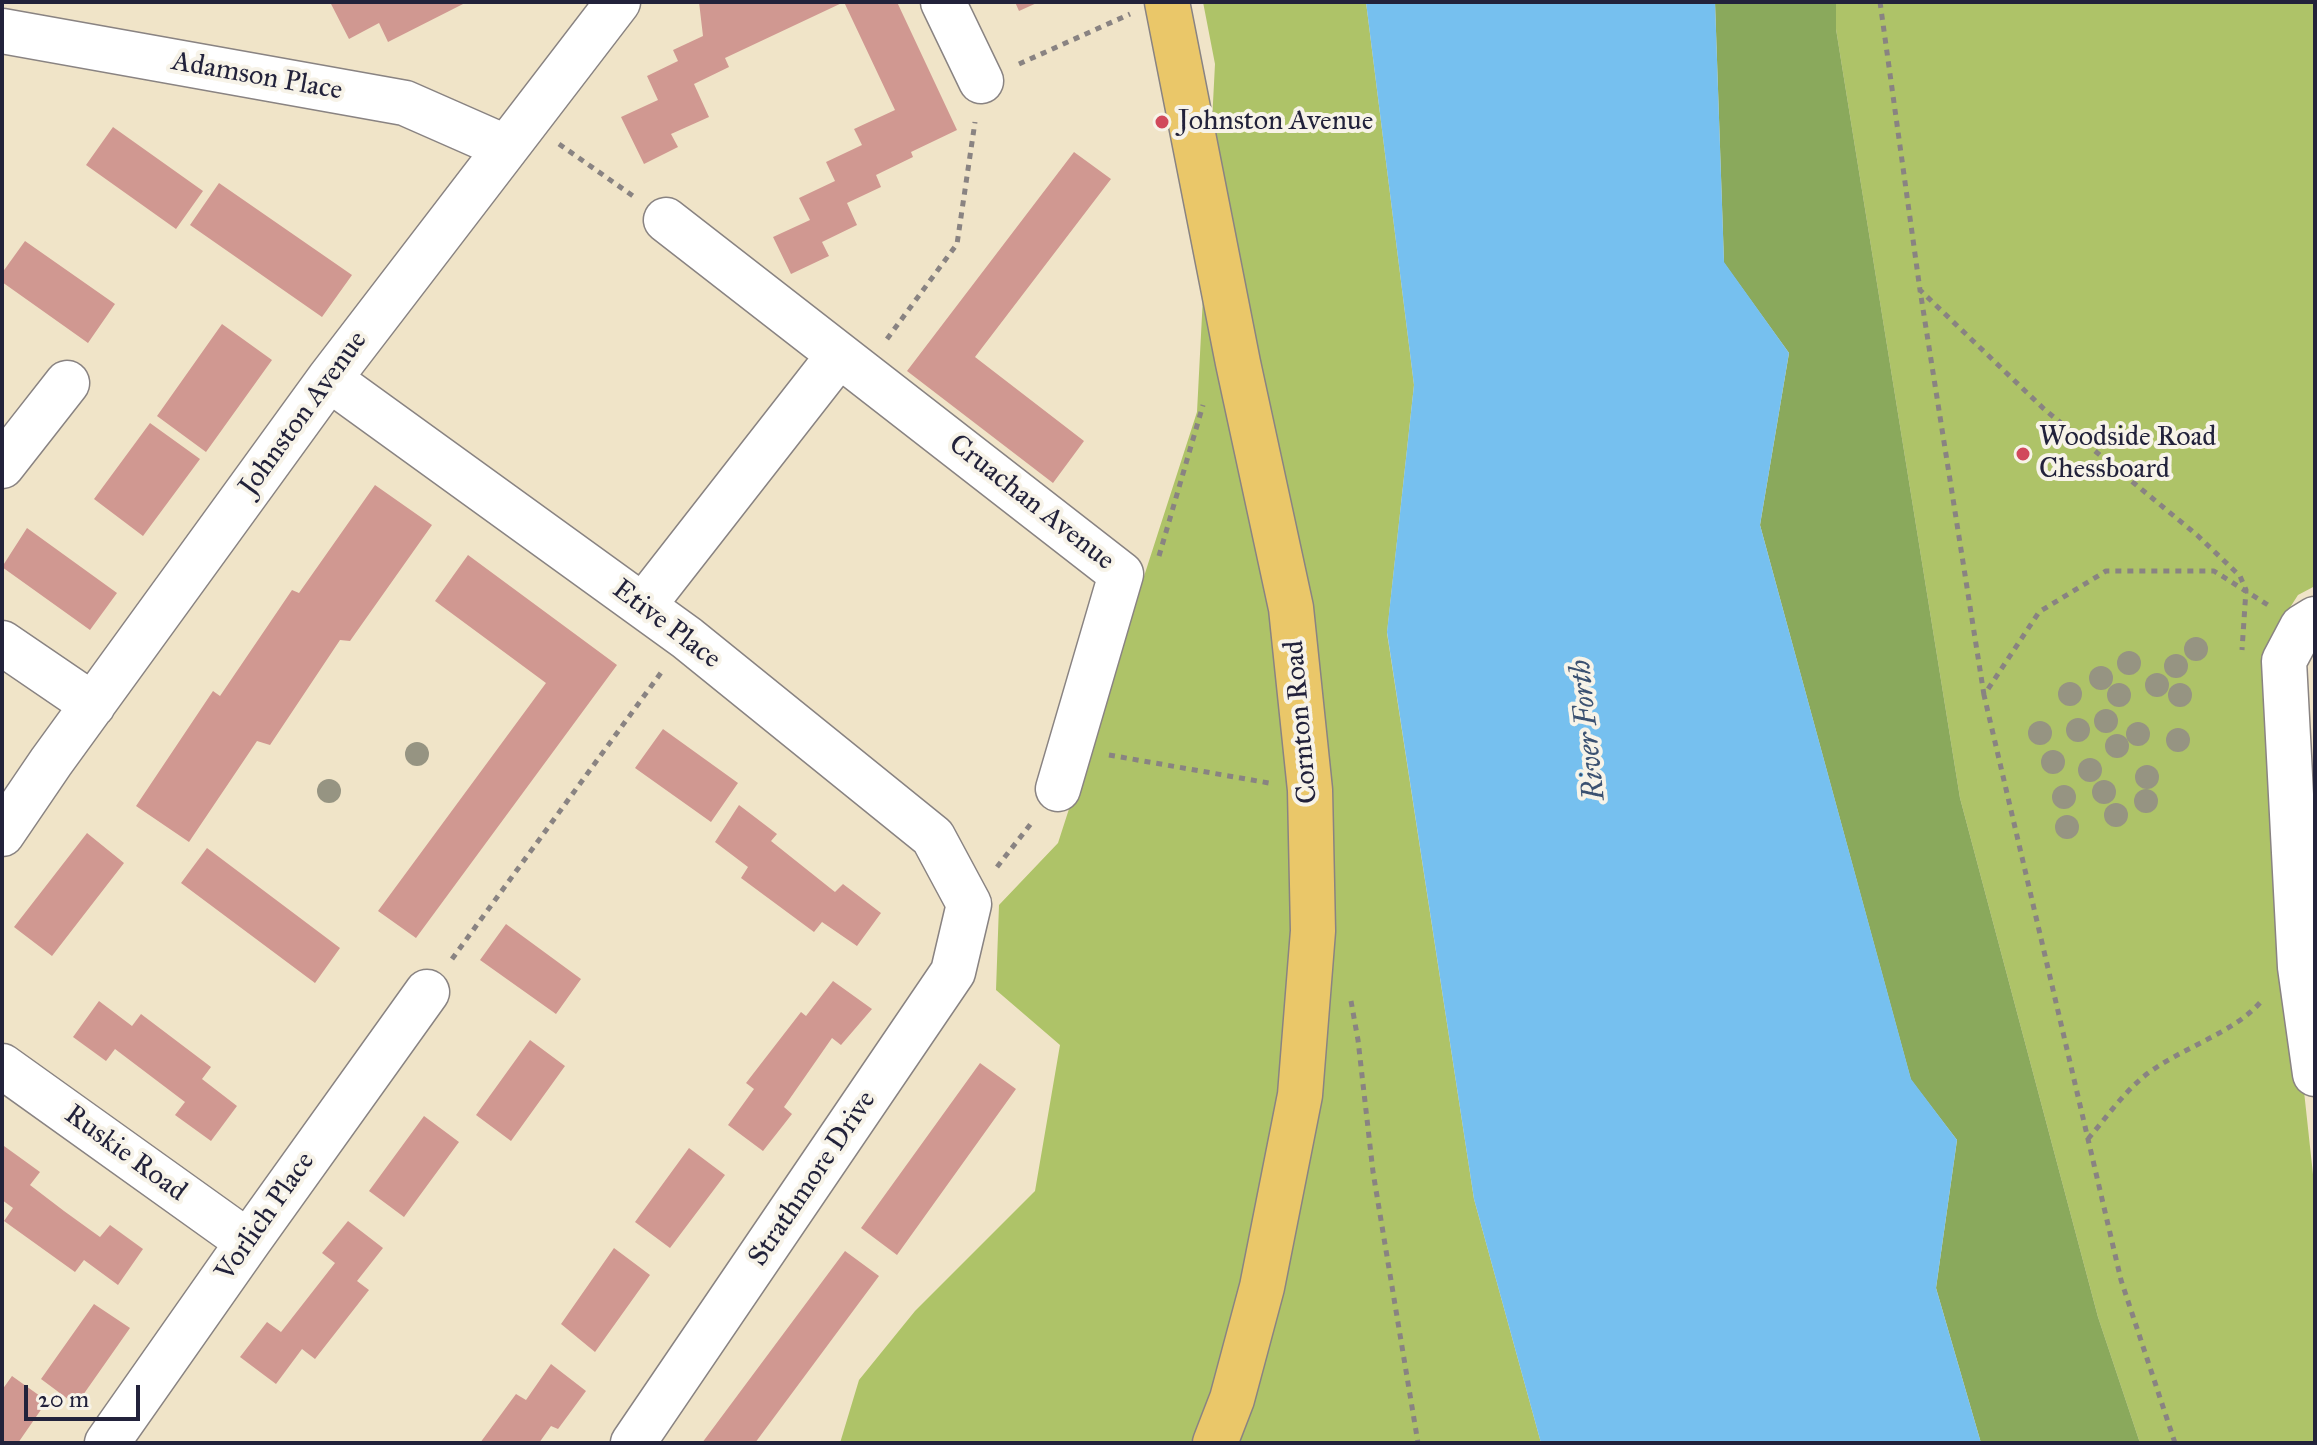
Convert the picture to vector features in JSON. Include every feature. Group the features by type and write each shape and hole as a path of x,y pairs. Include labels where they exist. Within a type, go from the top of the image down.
{"main road":[{"name":"Cornton Road","path":"1152,7 1238,363 1291,608 1309,781 1313,931 1300,1095 1262,1287 1232,1399 1215,1443"}],"street":[{"name":"Johnston Avenue","path":"2,834 329,379 618,2"},
{"path":"943,2 981,81"},
{"name":"Adamson Place","path":"2,31 405,103 515,134"},
{"name":"Cruachan Avenue","path":"666,220 1121,574 1058,789"},
{"path":"643,606 851,364"},
{"name":"Etive Place","path":"329,379 687,638 933,837 969,904"},
{"path":"2,466 67,383"},
{"path":"2301,636 2300,967 2315,1074"},
{"path":"2,643 93,705"},
{"name":"Strathmore Drive","path":"633,1443 953,972 969,904"},
{"name":"Vorlich Place","path":"107,1443 427,992"},
{"name":"Ruskie Road","path":"2,1066 248,1242"}],"path":[{"path":"1880,2 1920,290 1984,695 2121,1280 2175,1443"},
{"path":"851,364 957,244 981,81 1152,7"},
{"path":"515,134 666,220"},
{"path":"1920,290 2044,409 2197,535 2240,576 2246,590 2241,663"},
{"path":"1158,561 1205,399"},
{"path":"1984,695 2039,612 2106,571 2214,571 2246,590 2301,636"},
{"path":"427,992 687,638"},
{"path":"1072,742 1102,753 1260,784 1309,781"},
{"path":"969,904 1058,789"},
{"path":"1349,989 1373,1172 1418,1443"},
{"path":"2088,1139 2142,1078 2252,1013 2266,994"}],"green space":[{"path":"1203,2 1366,2 1414,385 1387,633 1474,1199 1541,1443 840,1443 859,1380 915,1311 1035,1191 1060,1045 996,990 999,905 1058,843 1197,412 1215,64"},
{"path":"1715,2 1836,2 1836,29 1960,798 2098,1317 2140,1443 1981,1443 1936,1288 1957,1140 1911,1080 1760,525 1789,353 1724,263"},
{"path":"1836,2 2315,2 2315,586 2298,595 2275,631 2277,813 2315,1193 2315,1443 2140,1443 2098,1317 1960,798 1836,29"}],"water":[{"name":"River Forth","path":"1366,2 1715,2 1724,262 1789,353 1760,525 1911,1079 1957,1140 1936,1288 1981,1443 1541,1443 1474,1199 1387,632 1414,385"}],"building":[{"path":"330,2 467,2 388,42 379,23 349,39"},
{"path":"699,2 844,2 725,58 729,67 694,84 709,117 671,134 678,147 644,164 621,117 658,100 647,76 678,61 673,50 703,36"},
{"path":"844,2 897,2 957,130 911,152 913,157 876,175 881,187 847,203 857,225 822,242 829,256 791,274 773,237 810,220 799,198 835,181 826,162 862,145 854,129 895,110"},
{"path":"1015,2 1039,2 1019,11"},
{"path":"113,127 203,191 176,229 86,165"},
{"path":"1074,152 1111,179 975,357 1084,441 1053,483 907,371"},
{"path":"219,183 352,275 322,317 190,225"},
{"path":"25,241 115,304 88,343 2,282 2,273"},
{"path":"222,324 272,360 206,452 157,416"},
{"path":"150,423 200,459 143,536 94,499"},
{"path":"375,485 432,525 350,641 340,640 270,745 257,741 189,842 136,806 213,691 220,696 292,590 299,593"},
{"path":"27,528 117,593 90,630 2,567"},
{"path":"468,555 617,665 416,938 378,911 546,683 435,601"},
{"path":"663,729 738,783 711,822 635,768"},
{"path":"739,805 777,834 771,841 835,892 843,884 881,913 857,946 822,922 814,932 741,878 748,867 715,842"},
{"path":"87,833 124,863 52,956 14,927"},
{"path":"207,848 340,948 315,983 181,883"},
{"path":"506,924 581,979 556,1014 480,960"},
{"path":"833,981 872,1009 841,1045 832,1038 784,1107 792,1114 763,1151 728,1125 754,1089 746,1083 801,1012 806,1016"},
{"path":"99,1001 132,1026 141,1014 211,1067 202,1079 237,1106 211,1141 175,1115 185,1102 115,1049 106,1061 73,1037"},
{"path":"530,1040 565,1066 511,1141 476,1115"},
{"path":"980,1063 1016,1089 897,1255 861,1228"},
{"path":"424,1116 459,1142 404,1217 369,1191"},
{"path":"4,1146 40,1172 30,1185 64,1211 100,1237 110,1225 143,1249 118,1285 84,1260 75,1272 4,1221 13,1208 2,1200"},
{"path":"689,1148 725,1175 670,1248 635,1222"},
{"path":"348,1221 383,1248 357,1281 369,1290 315,1359 302,1349 276,1384 240,1357 267,1322 281,1332 335,1263 322,1253"},
{"path":"614,1248 650,1275 595,1352 561,1324"},
{"path":"845,1251 879,1276 755,1443 702,1443"},
{"path":"94,1304 130,1328 76,1405 41,1379"},
{"path":"551,1364 586,1391 558,1429 551,1426 539,1443 480,1443 516,1394 526,1400"},
{"path":"12,1376 47,1401 18,1443 2,1443 2,1390"}],"place":[{"name":"Johnston Avenue","path":"1162,122"},
{"name":"Woodside Road Chessboard","path":"2023,454"}]}
